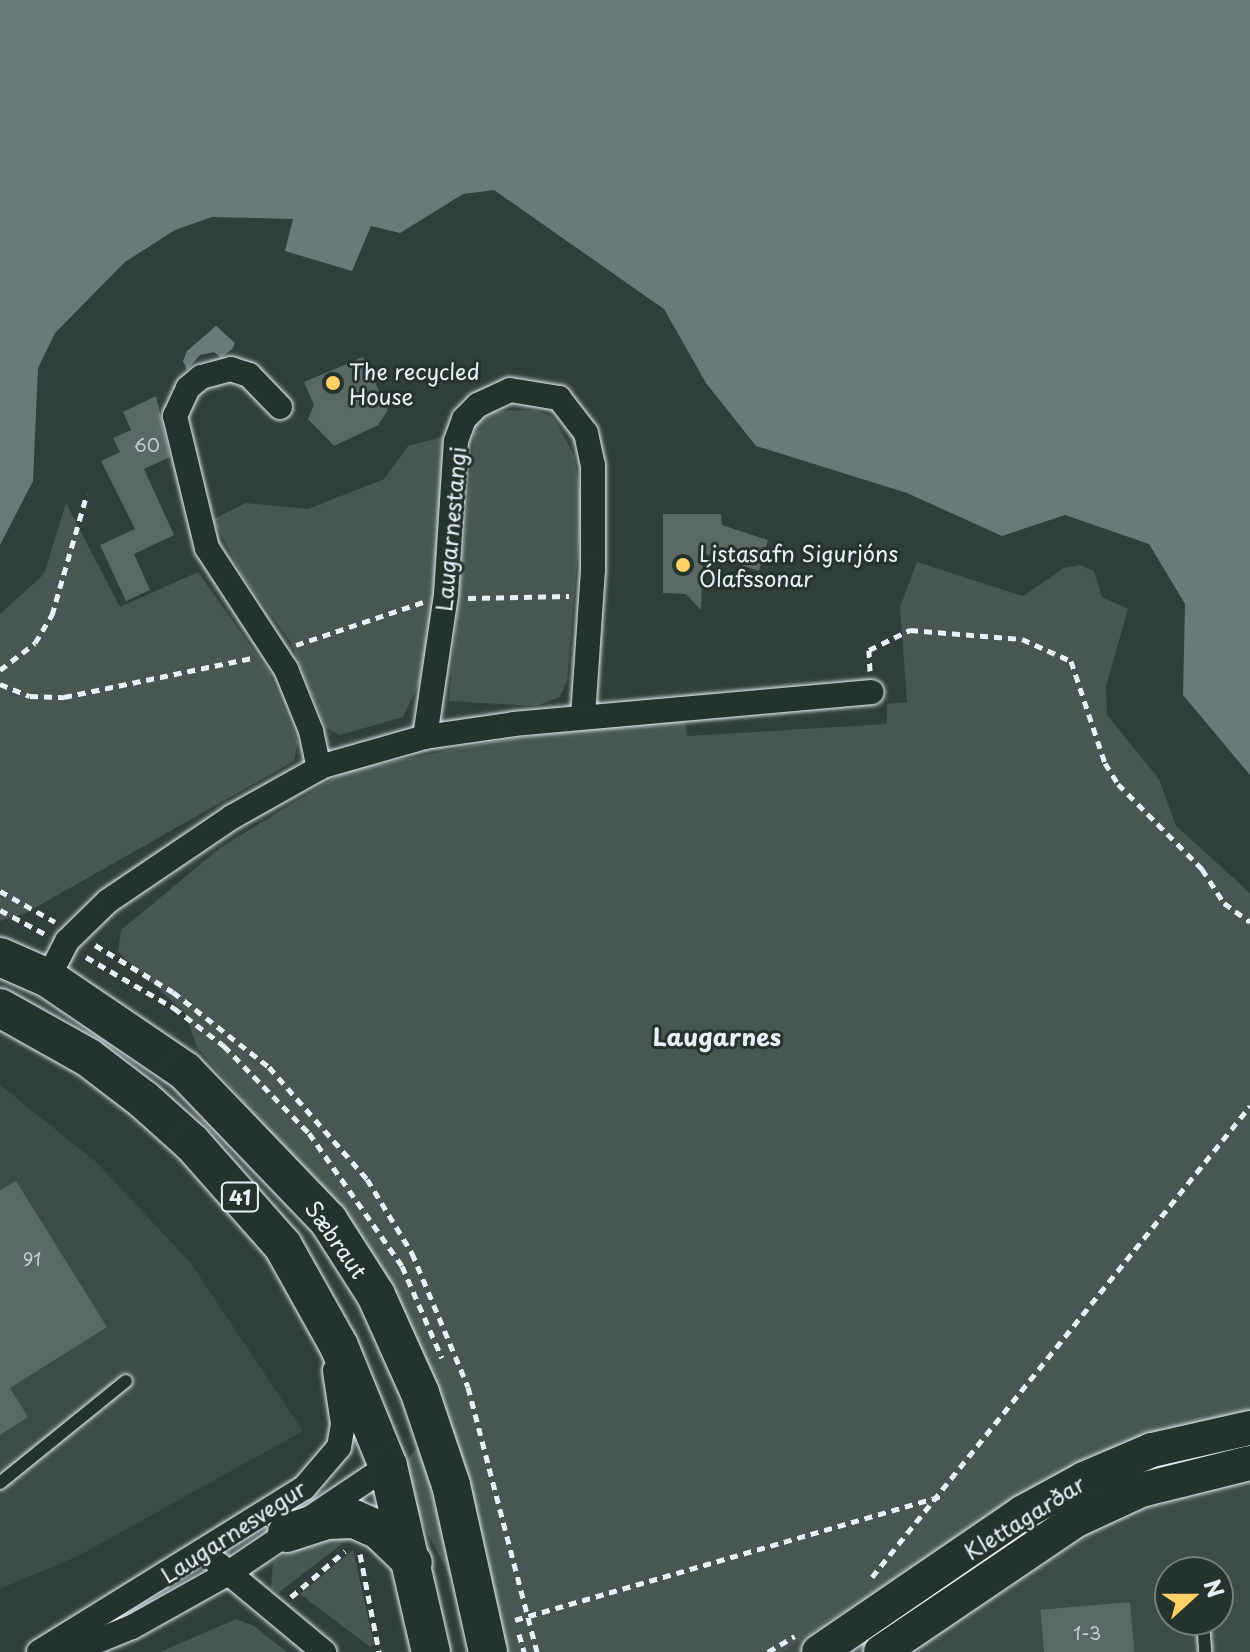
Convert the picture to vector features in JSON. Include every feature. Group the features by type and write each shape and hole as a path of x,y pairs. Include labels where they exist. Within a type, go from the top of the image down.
{"main road":[{"name":"Sæbraut","path":"0,957 48,978 185,1071 328,1220 376,1295 424,1404 451,1485 488,1652"},
{"name":"41","path":"0,1008 89,1058 192,1143 283,1246 319,1311 388,1466 413,1563 431,1652"},
{"path":"388,1466 410,1442 424,1404"},
{"name":"Klettagarðar","path":"811,1642 1056,1494 1152,1450 1250,1428"},
{"name":"Klettagarðar","path":"881,1652 1076,1520 1141,1490 1250,1463"},
{"path":"287,1533 327,1520 354,1519 379,1530 413,1563"}],"street":[{"path":"280,407 249,375 231,369 201,377 188,388 175,416 207,548 286,669 311,731 319,768"},
{"name":"Laugarnestangi","path":"425,737 448,582 456,441 464,419 478,405 510,390 559,398 586,433 591,455 594,541 583,717"},
{"path":"48,978 65,945 108,901 232,817 319,768 425,737 583,717 872,692"},
{"name":"Laugarnesvegur","path":"39,1652 304,1488 339,1447 341,1392 319,1311"},
{"name":"Laugarnesvegur","path":"70,1652 132,1627 227,1574 388,1466"},
{"path":"205,1550 227,1574 324,1652"}],"lane":[{"path":"0,1483 126,1381"}],"path":[{"path":"0,670 35,643 52,615 87,494"},
{"path":"872,692 869,650 898,633 1005,637 1051,648 1071,661 1105,763 1128,797 1202,869 1224,903 1250,922"},
{"path":"0,910 65,945"},
{"path":"869,1580 942,1495 1250,1106"},
{"path":"515,1620 942,1495"},
{"path":"283,1598 291,1597 356,1542 379,1652"},
{"path":"768,1652 811,1642"}],"shaded area":[{"path":"0,0 1250,0 1250,775 1183,695 1185,604 1149,544 1065,515 1002,536 907,493 756,446 706,383 664,309 494,190 463,194 400,233 371,226 352,271 285,251 293,219 212,217 175,230 125,262 55,333 38,368 33,481 0,545"},
{"path":"216,326 235,343 233,348 221,358 214,352 200,355 187,370 183,361 187,351"},
{"path":"534,410 552,416 561,430 574,456 582,503 567,681 560,697 536,706 449,701 475,424 495,411"},
{"path":"445,436 440,556 420,681 403,717 340,735 326,728 290,641 242,575 213,519 246,503 308,509 384,479 408,446"},
{"path":"66,503 120,607 198,572 269,672 298,742 294,761 24,914 0,921 0,614 44,574"},
{"path":"917,562 1023,596 1064,568 1080,565 1094,571 1102,597 1128,609 1106,686 1107,715 1159,779 1176,826 1250,893 1250,1413 1150,1432 1003,1505 783,1652 507,1652 477,1546 319,1191 197,1047 185,1013 118,952 121,930 220,848 345,771 506,739 685,718 687,736 887,724 887,704 907,702 900,607"},
{"path":"0,1085 96,1162 190,1262 303,1431 78,1556 0,1589"},
{"path":"1250,1413 1250,1652 783,1652 1003,1505 1150,1432"},
{"path":"420,1444 454,1584 415,1509 403,1465"},
{"path":"326,1531 351,1537 278,1593 271,1588 273,1562"},
{"path":"353,1550 374,1644 370,1647 300,1594"},
{"path":"236,1619 254,1626 287,1652 160,1652"}],"building":[{"path":"363,357 388,410 378,425 334,446 308,419 314,405 304,382"},
{"path":"156,396 170,457 144,469 174,535 134,554 150,590 126,601 100,545 135,529 101,461 120,452 113,438 131,430 123,412"},
{"name":"Listasafn Sigurjóns Ólafssonar","path":"663,514 721,514 722,525 768,540 759,571 703,553 701,610 686,594 663,593"},
{"path":"16,1181 107,1327 10,1388 28,1417 0,1435 0,1190"},
{"path":"1130,1602 1134,1652 1044,1652 1040,1610"}],"place":[{"name":"The recycled House","path":"333,383"},
{"name":"Listasafn Sigurjóns Ólafssonar","path":"683,565"}],"district":[{"name":"Laugarnes","path":"717,1037"}]}
